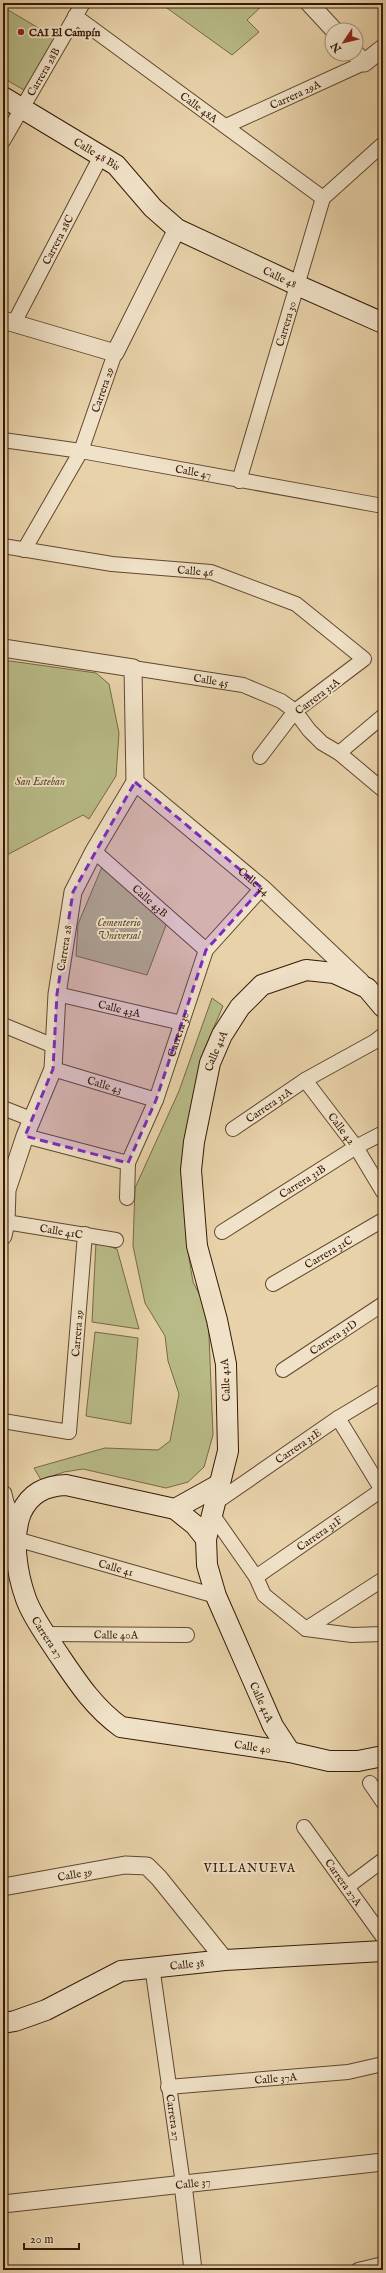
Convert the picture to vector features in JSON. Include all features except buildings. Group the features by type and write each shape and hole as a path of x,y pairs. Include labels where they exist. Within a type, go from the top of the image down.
{"main road":[{"name":"Calle 48 Bis","path":"3,97 116,166 153,208 177,228"},
{"name":"Calle 48","path":"177,228 297,285 383,323"},
{"name":"Calle 44","path":"262,985 306,970 334,973 367,988 383,1007"},
{"name":"Calle 41A","path":"262,985 240,1006 222,1035 210,1063 194,1142 191,1170 197,1246 217,1320 226,1364 228,1451 206,1539 207,1565 216,1596 273,1726 290,1752"},
{"path":"175,1509 220,1484"},
{"path":"16,1532 24,1507 37,1491 52,1485 66,1485 175,1509 195,1525 206,1539"},
{"name":"Carrera 27","path":"16,1532 18,1573 26,1600 45,1634 86,1694 105,1715 121,1727"},
{"path":"259,1747 270,1742 274,1735 273,1726"},
{"name":"Calle 40","path":"121,1727 290,1752 329,1761 358,1761 383,1756"},
{"name":"Calle 38","path":"3,2023 15,2021 46,2010 121,1971 152,1966 225,1960 383,1952"}],"street":[{"name":"Carrera 28B","path":"3,141 20,108 83,3"},
{"path":"309,3 327,22"},
{"name":"Calle 48A","path":"75,16 323,198"},
{"path":"364,57 383,48"},
{"name":"Carrera 29A","path":"226,126 354,62"},
{"path":"323,198 383,144"},
{"name":"Carrera 28C","path":"8,321 101,156"},
{"name":"Carrera 30","path":"239,481 323,198"},
{"name":"Carrera 29","path":"24,550 81,451 115,353 177,228"},
{"path":"8,321 115,353"},
{"name":"Calle 47","path":"3,440 81,451 239,481 383,506"},
{"name":"Calle 46","path":"3,546 112,564 211,572 296,604 364,659"},
{"name":"Calle 45","path":"3,648 243,685 281,701 295,711 309,730 322,743 339,753 383,790"},
{"name":"Carrera 31A","path":"260,757 295,711 364,659"},
{"path":"133,668 135,782"},
{"path":"339,753 383,716"},
{"name":"Carrera 28","path":"5,1229 5,1189 31,1119 54,1069 57,994 73,892 94,851 135,782"},
{"name":"Calle 44","path":"135,782 262,888 367,988"},
{"name":"Calle 43B","path":"94,851 206,950"},
{"name":"Carrera 30","path":"127,1198 128,1163 156,1100 206,950 262,888"},
{"name":"Calle 43A","path":"57,994 182,1023"},
{"path":"3,1025 54,1046"},
{"path":"305,1080 374,1042 383,1035"},
{"name":"Calle 43","path":"54,1069 156,1100"},
{"name":"Carrera 31A","path":"233,1129 305,1080"},
{"name":"Calle 42","path":"305,1080 356,1147 383,1192"},
{"path":"3,1108 31,1119"},
{"name":"Carrera 31B","path":"222,1232 356,1147 383,1132"},
{"path":"25,1136 128,1163"},
{"name":"Carrera 31C","path":"273,1284 383,1220"},
{"name":"Calle 41C","path":"5,1229 85,1234 116,1240"},
{"name":"Carrera 29","path":"3,1421 69,1432 85,1234"},
{"name":"Carrera 31D","path":"283,1370 383,1304"},
{"name":"Carrera 31E","path":"214,1509 338,1418 383,1391"},
{"path":"338,1418 382,1490"},
{"name":"Carrera 31F","path":"256,1577 382,1490"},
{"path":"3,1494 4,1503 16,1532"},
{"path":"214,1509 256,1577 264,1595 306,1629 352,1635 383,1634"},
{"name":"Calle 41","path":"16,1532 216,1596"},
{"path":"306,1629 382,1580"},
{"name":"Calle 40A","path":"45,1634 187,1635"},
{"path":"370,1782 383,1802"},
{"name":"Carrera 27A","path":"304,1827 383,1937"},
{"path":"348,1887 383,1860"},
{"name":"Calle 39","path":"3,1887 125,1865 147,1866 159,1878 225,1960"},
{"name":"Carrera 27","path":"152,1966 183,2184 193,2270"},
{"name":"Calle 37A","path":"168,2086 348,2072 383,2064"},
{"name":"Calle 37","path":"3,2204 383,2162"},
{"path":"358,2270 383,2264"}],"highlighted area":[{"path":"135,782 262,888 206,950 156,1100 128,1163 25,1136 53,1069 57,994 73,892"}],"green space":[{"path":"160,3 265,3 247,20 259,32 232,55"},
{"path":"3,7 57,39 26,91 3,78"},
{"name":"San Esteban","path":"3,660 96,673 109,684 119,733 116,776 89,819 83,815 3,857"},
{"name":"Cementerio Universal","path":"102,867 168,920 147,975 76,956 78,924"},
{"path":"212,998 223,1006 201,1057 187,1129 187,1246 193,1282 208,1311 213,1435 204,1467 188,1482 166,1488 83,1469 64,1472 41,1480 34,1468 105,1448 158,1450 170,1441 179,1394 168,1361 165,1336 145,1303 133,1246 135,1188 179,1091"},
{"path":"96,1242 117,1249 139,1329 92,1322"},
{"path":"95,1332 138,1338 131,1424 86,1416"}],"place":[{"name":"CAI El Campín","path":"21,32"}],"district":[{"name":"VILLANUEVA","path":"250,1868"}]}
